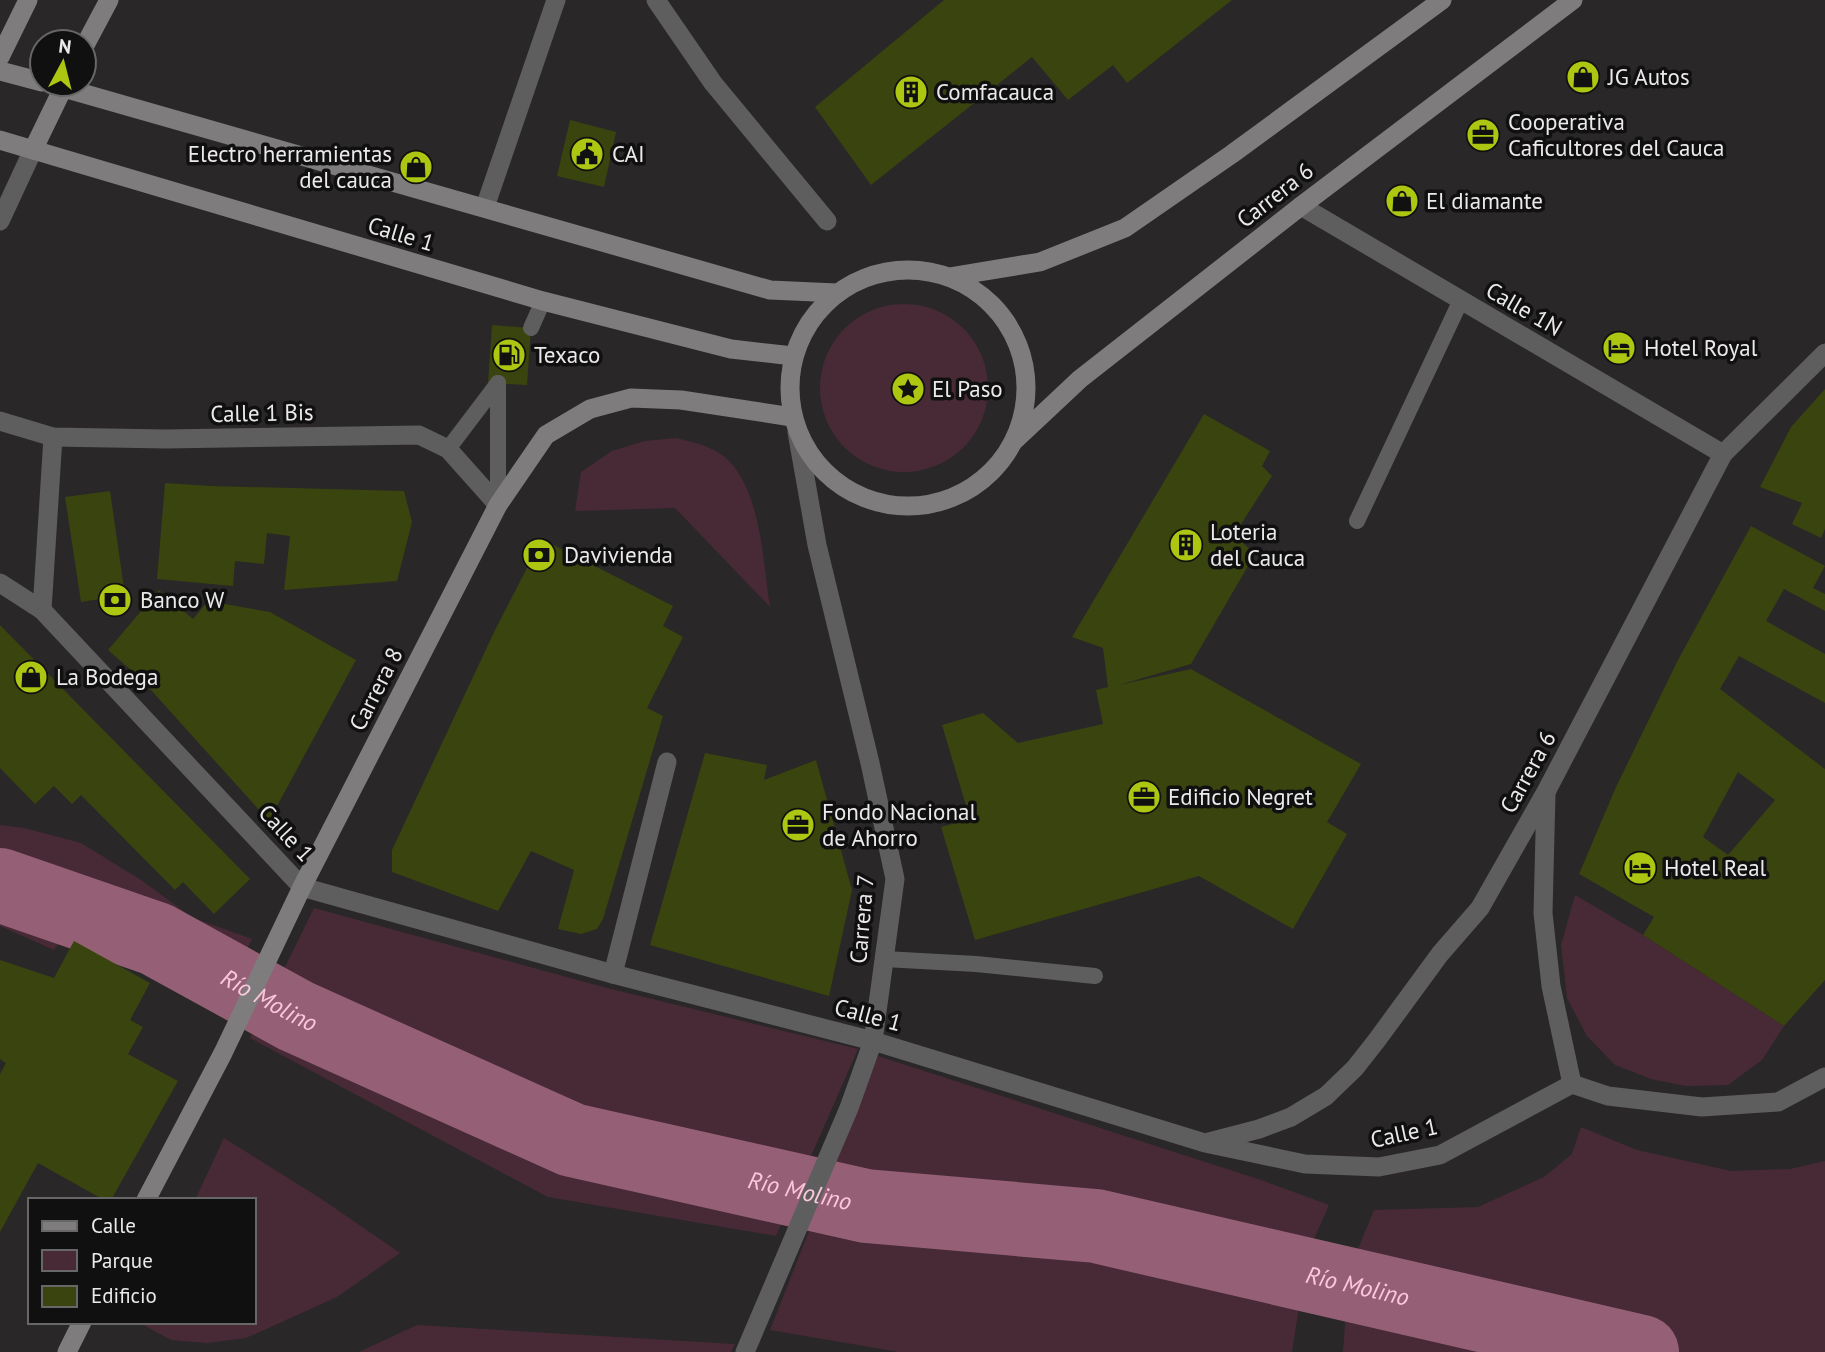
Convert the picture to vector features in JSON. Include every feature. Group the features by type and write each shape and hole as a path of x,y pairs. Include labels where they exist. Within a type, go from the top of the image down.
{"main road":[{"path":"0,57 28,0"},
{"path":"94,28 109,0"},
{"path":"949,277 983,297 1010,326 1024,362 1026,389 1026,402 1016,439 993,471 962,495 924,506 911,506 885,505 847,491 818,466 795,425 788,387 793,356 810,321 837,293 871,276 910,270 949,277 1040,262 1125,228 1232,154 1442,0"},
{"name":"Carrera 6","path":"1016,439 1080,379 1301,206 1573,0"},
{"path":"0,71 28,78"},
{"path":"98,96 770,290 837,293"},
{"path":"33,150 54,98"},
{"name":"Calle 1","path":"0,140 543,301 731,349 793,356"},
{"name":"Carrera 8","path":"147,1198 223,1053 303,887 498,505 546,435 590,410 631,398 681,400 795,425"},
{"path":"67,1352 81,1324"}],"street":[{"path":"485,207 556,0"},
{"path":"656,0 713,83 827,221"},
{"path":"0,221 33,150"},
{"name":"Calle 1N","path":"1301,206 1723,454"},
{"name":"Carrera 6","path":"1205,1143 1259,1129 1291,1117 1326,1097 1355,1068 1440,954 1479,908 1546,790 1723,454 1825,352"},
{"name":"Calle 1 Bis","path":"0,421 52,437 166,439 419,435 448,449 498,505"},
{"name":"Carrera 7","path":"745,1352 849,1108 873,1041 895,879 817,545 795,425"},
{"path":"41,610 52,437"},
{"name":"Calle 1","path":"0,583 41,610 303,887 613,974 873,1041 1205,1143 1306,1164 1380,1167 1440,1155 1572,1084"},
{"path":"613,974 667,762"},
{"path":"1546,790 1543,913 1551,986 1572,1084 1608,1096 1702,1107 1778,1102 1825,1077"}],"lane":[{"path":"1357,521 1461,300"},
{"path":"531,328 543,301"},
{"path":"448,449 498,383 498,505"},
{"path":"884,959 976,964 1095,976"}],"green space":[{"path":"904,304 936,310 963,329 982,356 988,388 982,420 963,447 936,466 904,472 872,466 845,447 826,420 820,388 826,356 845,329 872,310"},
{"path":"676,438 706,446 722,455 735,468 745,484 758,525 770,607 675,508 575,511 581,472 612,451 645,441"},
{"path":"0,825 24,828 81,843 141,880 193,918 252,939 219,1005 71,926 54,950 0,926"},
{"path":"1575,895 1643,935 1784,1026 1762,1060 1728,1085 1686,1086 1651,1079 1615,1065 1587,1036 1567,998 1561,945"},
{"path":"314,908 607,988 858,1049 776,1236 548,1197 250,1038"},
{"path":"878,1056 1261,1180 1329,1205 1307,1255 1292,1352 899,1352 770,1330"},
{"path":"1581,1127 1637,1150 1731,1171 1790,1169 1825,1161 1825,1352 1343,1352 1349,1271 1374,1210 1478,1207 1544,1177 1572,1154"},
{"path":"224,1138 320,1198 400,1253 337,1297 246,1338 207,1343 171,1340 142,1324 256,1324 256,1198 196,1198"},
{"path":"417,1325 735,1344 731,1352 359,1352"}],"building":[{"name":"Comfacauca","path":"944,0 1232,0 1127,83 1113,65 1068,100 1032,57 871,185 815,107"},
{"name":"CAI","path":"570,120 616,132 604,187 557,176"},
{"name":"Texaco","path":"492,325 531,328 527,385 488,383"},
{"path":"1825,389 1825,529 1821,538 1792,524 1802,503 1760,487 1791,427"},
{"path":"1204,414 1270,451 1262,466 1272,476 1234,535 1255,554 1191,664 1119,685 1191,669 1361,764 1327,822 1347,834 1293,929 1199,876 975,940 941,827 970,819 942,725 983,713 1018,743 1103,724 1096,690 1108,687 1103,648 1072,637"},
{"path":"165,483 404,491 412,522 397,581 284,590 290,536 267,533 264,564 235,561 233,586 157,579"},
{"path":"110,491 125,595 81,602 65,497"},
{"path":"1751,526 1825,566 1813,588 1825,594 1825,611 1784,589 1766,621 1825,654 1825,703 1739,656 1720,689 1825,769 1825,980 1784,1026 1643,935 1654,917 1579,874 1616,787 1678,660","holes":["1738,772 1775,800 1728,855 1703,837"]},
{"path":"542,539 673,606 663,626 683,637 647,708 663,716 603,919 597,929 581,934 558,929 574,870 531,851 498,911 392,872 392,850 495,630"},
{"path":"159,590 193,619 208,601 270,612 356,660 269,821 141,679 108,650"},
{"path":"0,625 250,879 214,914 183,882 175,890 81,795 72,804 54,786 35,804 0,768"},
{"path":"705,753 767,765 764,780 816,760 852,890 829,996 650,945"},
{"path":"74,941 150,983 130,1020 143,1027 128,1054 178,1081 112,1198 100,1198 38,1163 0,1232 0,1074 6,1063 0,1059 0,960 54,978"}],"waterway":[{"name":"Río Molino","path":"0,885 156,939 296,1016 572,1140 866,1206 1096,1226 1642,1352"}],"place":[{"name":"JG Autos","path":"1583,77"},
{"name":"Comfacauca","path":"911,92"},
{"name":"Cooperativa Caficultores del Cauca","path":"1483,135"},
{"name":"CAI","path":"587,154"},
{"name":"Electro herramientas del cauca","path":"416,167"},
{"name":"El diamante","path":"1402,201"},
{"name":"Hotel Royal","path":"1619,348"},
{"name":"Texaco","path":"509,355"},
{"name":"El Paso","path":"908,389"},
{"name":"Loteria del Cauca","path":"1186,545"},
{"name":"Davivienda","path":"539,555"},
{"name":"Banco W","path":"115,600"},
{"name":"La Bodega","path":"31,677"},
{"name":"Edificio Negret","path":"1144,797"},
{"name":"Fondo Nacional de Ahorro","path":"798,825"},
{"name":"Hotel Real","path":"1640,868"}]}
